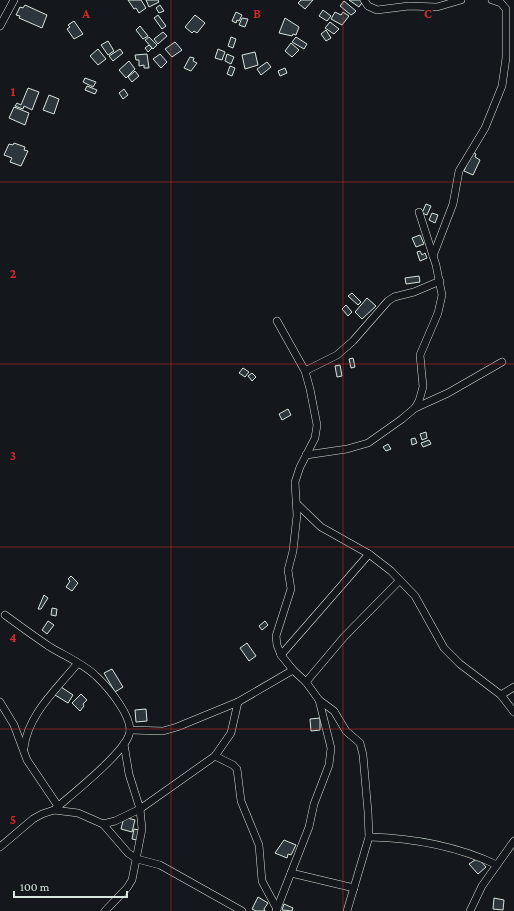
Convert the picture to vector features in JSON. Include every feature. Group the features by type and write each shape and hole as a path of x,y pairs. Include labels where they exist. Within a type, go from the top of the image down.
{"street":[{"path":"0,26 14,0"},
{"path":"364,0 368,6 376,10 409,6 437,7 460,0"},
{"path":"433,256 453,204 459,171 485,128 506,71 506,9 501,3 492,0"},
{"path":"414,408 419,401 423,387 420,355 438,313 442,295 440,281 419,212"},
{"path":"305,371 337,355 353,341 388,301 394,297 414,292 440,281"},
{"path":"277,321 305,371 317,425 315,438 295,482 294,492 297,504 297,515 293,551 288,570 291,589 276,636 277,645 293,670 306,682 319,700 334,711 346,731 360,743 362,748 369,837 347,911"},
{"path":"306,455 347,449 368,443 414,408 448,393 502,362"},
{"path":"297,504 321,527 369,554 400,580 416,596 444,648 479,680 501,695 514,712"},
{"path":"297,515 310,516"},
{"path":"282,655 369,554"},
{"path":"306,682 344,637 400,580"},
{"path":"0,848 33,819 56,808 114,755 124,744 130,730 129,720 125,712 96,676 48,646 5,615"},
{"path":"24,750 25,738 37,713 77,664"},
{"path":"130,730 163,731 177,727 238,702 293,670"},
{"path":"501,695 514,687"},
{"path":"277,910 309,827 316,799 331,757 331,743 319,700"},
{"path":"0,702 14,725 27,760 56,808 78,813 104,824 137,859 160,865 242,911"},
{"path":"104,824 115,821 140,809 215,756 231,733 238,702"},
{"path":"105,911 130,884 137,859 142,829 140,809 129,774 124,744"},
{"path":"215,756 233,765 237,769 241,801 259,845 262,881 277,910"},
{"path":"369,837 417,841 460,851 496,865"},
{"path":"470,911 482,886 514,841"},
{"path":"291,873 354,888"}],"building":[{"path":"128,0 141,0 146,8 139,13 136,8 134,9"},
{"path":"146,0 158,0 159,2 149,7"},
{"path":"301,0 313,0 305,9 298,3"},
{"path":"349,0 364,0 359,7"},
{"path":"344,1 356,11 351,15 340,6"},
{"path":"25,5 47,15 42,28 19,18 20,16 16,15 20,7 23,8"},
{"path":"160,5 164,11 159,13 156,8"},
{"path":"323,10 331,16 327,21 319,16"},
{"path":"236,12 242,15 236,23 232,21"},
{"path":"335,12 341,15 343,12 349,16 342,25 331,19"},
{"path":"158,15 166,26 162,29 154,18"},
{"path":"195,15 205,23 197,33 194,31 192,33 185,27"},
{"path":"242,18 248,19 245,27 239,25"},
{"path":"285,18 299,27 296,35 293,34 292,36 279,33"},
{"path":"74,21 83,34 74,39 67,29 70,27 68,25"},
{"path":"330,22 339,29 334,34 325,28"},
{"path":"140,26 148,36 143,39 136,30"},
{"path":"326,30 331,38 326,41 321,34"},
{"path":"163,32 167,36 158,44 154,39"},
{"path":"149,37 157,45 153,49 145,40"},
{"path":"231,37 236,39 233,48 228,46"},
{"path":"296,37 307,44 304,49 292,42"},
{"path":"108,41 114,51 108,55 101,45"},
{"path":"175,42 182,50 172,57 165,49"},
{"path":"291,43 299,50 292,57 285,51"},
{"path":"149,45 152,48 148,52 145,48"},
{"path":"98,49 106,59 98,65 90,56"},
{"path":"120,49 123,53 113,61 109,56"},
{"path":"218,49 225,52 222,60 215,58"},
{"path":"255,52 258,65 245,69 242,55"},
{"path":"147,54 149,68 144,68 144,65 139,66 139,60 136,60 135,55"},
{"path":"160,54 167,62 161,68 153,59"},
{"path":"227,54 234,57 231,64 225,61"},
{"path":"190,57 194,58 193,61 197,63 191,71 184,68"},
{"path":"129,61 135,69 126,78 119,70"},
{"path":"267,62 271,67 261,75 257,69"},
{"path":"230,66 235,68 232,76 227,74"},
{"path":"285,68 287,73 280,76 278,71"},
{"path":"135,71 139,76 132,82 128,77"},
{"path":"85,78 96,82 93,87 83,82"},
{"path":"87,86 97,90 95,94 85,90"},
{"path":"28,88 39,92 32,110 24,106 23,109 15,106 17,103 21,105"},
{"path":"124,89 128,95 123,99 119,93"},
{"path":"49,95 59,99 54,114 43,110"},
{"path":"14,107 29,113 25,125 9,118"},
{"path":"14,143 25,147 24,150 28,151 21,166 10,162 12,158 4,155 9,144 13,145"},
{"path":"472,152 476,154 475,157 480,160 473,175 464,171"},
{"path":"426,204 431,206 427,215 422,213"},
{"path":"432,213 438,215 435,223 429,220"},
{"path":"420,235 424,244 416,247 412,238"},
{"path":"420,251 422,255 425,253 427,258 420,261 417,252"},
{"path":"419,276 420,282 406,284 405,278"},
{"path":"352,293 361,302 358,305 348,296"},
{"path":"367,298 376,306 362,319 355,312"},
{"path":"346,305 352,312 348,316 342,309"},
{"path":"353,358 355,367 351,368 349,359"},
{"path":"340,365 342,376 337,377 335,366"},
{"path":"243,368 249,372 245,377 239,373"},
{"path":"252,373 256,377 252,381 248,376"},
{"path":"288,409 291,415 282,420 279,414"},
{"path":"426,432 427,438 422,440 420,434"},
{"path":"415,438 417,443 412,445 411,439"},
{"path":"429,440 431,444 423,447 421,443"},
{"path":"388,444 391,449 386,451 383,447"},
{"path":"71,576 78,583 72,591 66,587 70,581 68,579"},
{"path":"44,595 48,598 41,609 38,609"},
{"path":"52,608 57,609 56,616 51,615"},
{"path":"48,621 54,625 47,634 42,630"},
{"path":"265,621 268,625 262,630 259,626"},
{"path":"247,643 256,656 249,661 240,648"},
{"path":"112,669 123,687 115,692 104,673"},
{"path":"61,687 73,695 68,703 55,695"},
{"path":"81,694 87,700 83,704 84,706 80,711 72,703"},
{"path":"146,709 147,721 136,722 135,710"},
{"path":"320,718 320,730 311,731 310,719"},
{"path":"124,817 135,820 132,832 121,829"},
{"path":"134,829 139,830 137,840 132,839"},
{"path":"284,840 296,845 291,855 288,854 287,858 275,853"},
{"path":"478,858 486,867 478,874 469,864"},
{"path":"258,897 268,903 264,909 265,911 256,911 252,909"},
{"path":"494,898 504,900 503,910 493,909"},
{"path":"284,904 293,908 292,911 282,910"}]}
